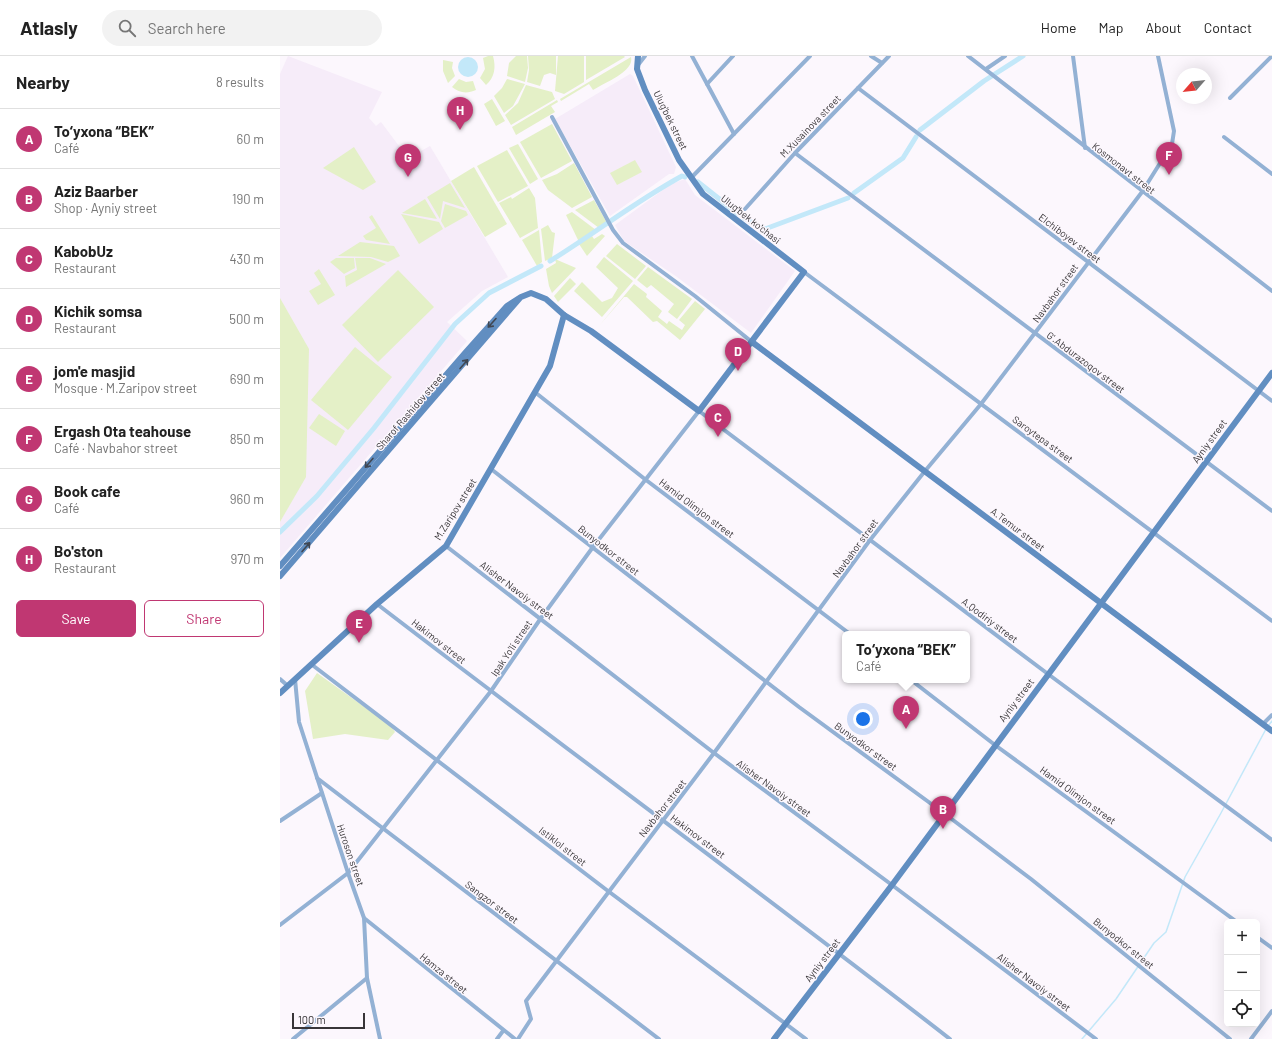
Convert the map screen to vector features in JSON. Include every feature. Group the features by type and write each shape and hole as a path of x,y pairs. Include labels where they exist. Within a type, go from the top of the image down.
{"street":[{"name":"Ulug'bek street","path":"634,56 644,90 679,160 690,178"},
{"path":"637,65 638,56"},
{"path":"637,65 645,56"},
{"path":"692,56 734,134"},
{"path":"706,84 733,56"},
{"path":"690,178 810,56"},
{"path":"871,56 882,63"},
{"name":"M.Xusainova street","path":"745,209 795,153 889,56"},
{"name":"Kosmonavt street","path":"968,56 1085,148 1272,291"},
{"path":"986,69 1005,56"},
{"path":"1072,56 1085,148"},
{"name":"Navbahor street","path":"516,1039 531,1019 526,1000 608,891 664,820 820,611 870,540 981,404 1035,334 1088,261 1142,192 1172,144 1174,131 1158,56"},
{"path":"1230,98 1272,56"},
{"name":"Elchiboyev street","path":"858,88 1272,401"},
{"path":"552,117 614,230 623,243 695,296 752,342"},
{"path":"1224,137 1272,174"},
{"name":"G'.Abdurazoqov street","path":"795,153 1272,512"},
{"name":"Ulug'bek ko'chasi","path":"690,178 703,194 804,272"},
{"path":"280,566 471,346 507,306 521,297 531,293 546,299 564,315 591,331 699,411 804,272"},
{"name":"Saroytepa street","path":"804,272 1272,621"},
{"name":"Sharof Rashidov street","path":"280,576 521,297"},
{"name":"M.Zaripov street","path":"280,693 377,604 446,546 536,393 550,366 564,315"},
{"name":"A.Temur street","path":"752,342 1272,731"},
{"name":"Ayniy street","path":"774,1039 892,885 1272,373"},
{"name":"Hamid Olimjon street","path":"536,393 646,480 846,631"},
{"name":"Ipak Yo'li street","path":"280,925 348,873 491,691 592,547 699,411"},
{"name":"A.Qodiriy street","path":"699,411 1048,674 1272,840"},
{"name":"Bunyodkor street","path":"492,469 767,682 1031,879 1230,1039"},
{"name":"Alisher Navoiy street","path":"446,546 714,753 1096,1039"},
{"name":"Hakimov street","path":"377,604 664,820 950,1039"},
{"name":"Istiklol street","path":"311,664 608,891 806,1039"},
{"path":"280,679 288,686"},
{"name":"Huroson street","path":"295,679 299,722 364,918 367,978 380,1039"},
{"name":"Hamid Olimjon street","path":"915,683 995,745 1233,919"},
{"path":"1263,724 1272,715"},
{"name":"Sangzor street","path":"317,778 383,830 659,1039"},
{"path":"280,821 322,793"},
{"name":"Hamza street","path":"364,918 503,1031 516,1039"},
{"path":"1260,939 1272,948"},
{"path":"294,1039 367,978"},
{"path":"1251,1039 1272,1011"},
{"path":"497,1039 503,1031"}],"shaded area":[{"path":"288,56 382,92 369,118 376,126 381,122 408,158 430,146 508,277 482,291 447,322 467,341 280,558 280,522 296,493 280,298 280,74"},
{"path":"630,74 633,76 676,167 674,174 669,174 610,216 555,119"},
{"path":"685,179 695,195 795,271 751,333 677,277 624,241 615,225 671,184"}],"green space":[{"path":"493,56 494,68 493,75 486,85 480,78 485,69 483,58"},
{"path":"516,56 527,56 528,68 525,82 507,76 509,63"},
{"path":"528,56 556,56 556,75 550,73 544,75 540,86 527,82 529,70"},
{"path":"558,56 584,56 584,82 564,94 555,91"},
{"path":"586,56 624,56 625,57 586,80"},
{"path":"631,57 631,62 628,67 618,76 593,90 589,84 561,101 560,99"},
{"path":"443,60 453,62 452,68 455,76 448,83 443,71"},
{"path":"459,79 466,82 473,81 476,90 469,92 457,91 452,87"},
{"path":"507,79 525,84 513,106 504,113 494,96 502,88"},
{"path":"526,85 552,92 555,99 511,125 505,115 518,103"},
{"path":"492,99 505,121 496,126 484,104"},
{"path":"557,100 558,102 551,106 555,112 516,135 512,127"},
{"path":"552,124 572,161 541,178 520,142"},
{"path":"518,144 538,179 530,184 509,148"},
{"path":"354,147 376,182 363,190 323,168"},
{"path":"507,150 528,186 498,202 477,166"},
{"path":"635,160 642,172 617,185 610,173"},
{"path":"574,163 592,197 572,208 548,190 542,180 557,174"},
{"path":"474,167 507,224 485,237 451,181"},
{"path":"450,183 465,208 443,201 440,219 427,197"},
{"path":"529,188 535,198 538,228 520,238 499,203 511,197 512,199"},
{"path":"425,199 437,219 402,213"},
{"path":"594,200 607,223 599,228 575,210"},
{"path":"445,204 466,211 468,215 445,228 441,221"},
{"path":"572,212 596,230 579,242 566,215"},
{"path":"401,214 439,222 443,229 419,244"},
{"path":"372,215 390,244 366,240 363,236 376,228 369,217"},
{"path":"548,225 552,232 555,233 552,258 545,261 541,229"},
{"path":"539,230 542,262 537,266 522,240"},
{"path":"602,234 605,236 587,256 579,244 592,236 594,239"},
{"path":"360,242 394,246 400,256 388,262 371,257 338,256"},
{"path":"617,244 646,266 635,279 606,256"},
{"path":"604,257 633,281 602,317 574,291 582,282 602,302 612,298 618,288 596,267"},
{"path":"336,258 354,258 355,268 344,274 330,262"},
{"path":"355,258 370,258 386,264 346,287 345,276 357,270"},
{"path":"555,259 576,268 552,293 549,286 546,269 556,263"},
{"path":"648,267 692,299 677,319 668,312 674,304 651,285 647,288 637,280"},
{"path":"319,269 335,295 318,305 309,291 321,284 314,273"},
{"path":"398,270 434,307 378,362 342,325"},
{"path":"570,278 576,284 558,302 554,296"},
{"path":"634,284 647,294 646,297 662,311 658,317 667,324 669,321 682,330 685,325 679,320 695,301 705,309 680,340 657,321 653,322 627,297 624,297 599,326"},
{"path":"280,298 309,349 306,477 280,522"},
{"path":"355,347 392,377 348,430 311,400"},
{"path":"319,414 345,431 336,446 309,428"},
{"path":"317,673 391,726 395,732 388,740 345,734 313,739 305,691"}],"water":[{"path":"468,57 475,60 478,67 475,74 468,77 461,74 458,67 461,60"}],"waterway":[{"path":"920,130 984,81 1023,56"},
{"path":"854,193 903,158 916,137"},
{"path":"550,261 648,196 682,176 685,177"},
{"path":"698,182 737,213"},
{"path":"744,218 765,229 848,198"},
{"path":"280,532 317,496 374,428 455,324 489,293 541,266"},
{"path":"1268,726 1272,721"},
{"path":"1082,1039 1116,999 1154,943 1166,932 1185,877 1266,729"}],"place":[{"name":"Bo'ston","path":"460,130"},
{"name":"Ergash Ota teahouse","path":"1169,175"},
{"name":"Book cafe","path":"408,177"},
{"name":"Kichik somsa","path":"738,371"},
{"name":"KabobUz","path":"718,437"},
{"name":"jom'e masjid","path":"359,643"},
{"name":"To‘yxona “BEK”","path":"906,729"},
{"name":"Aziz Baarber","path":"943,829"}]}
